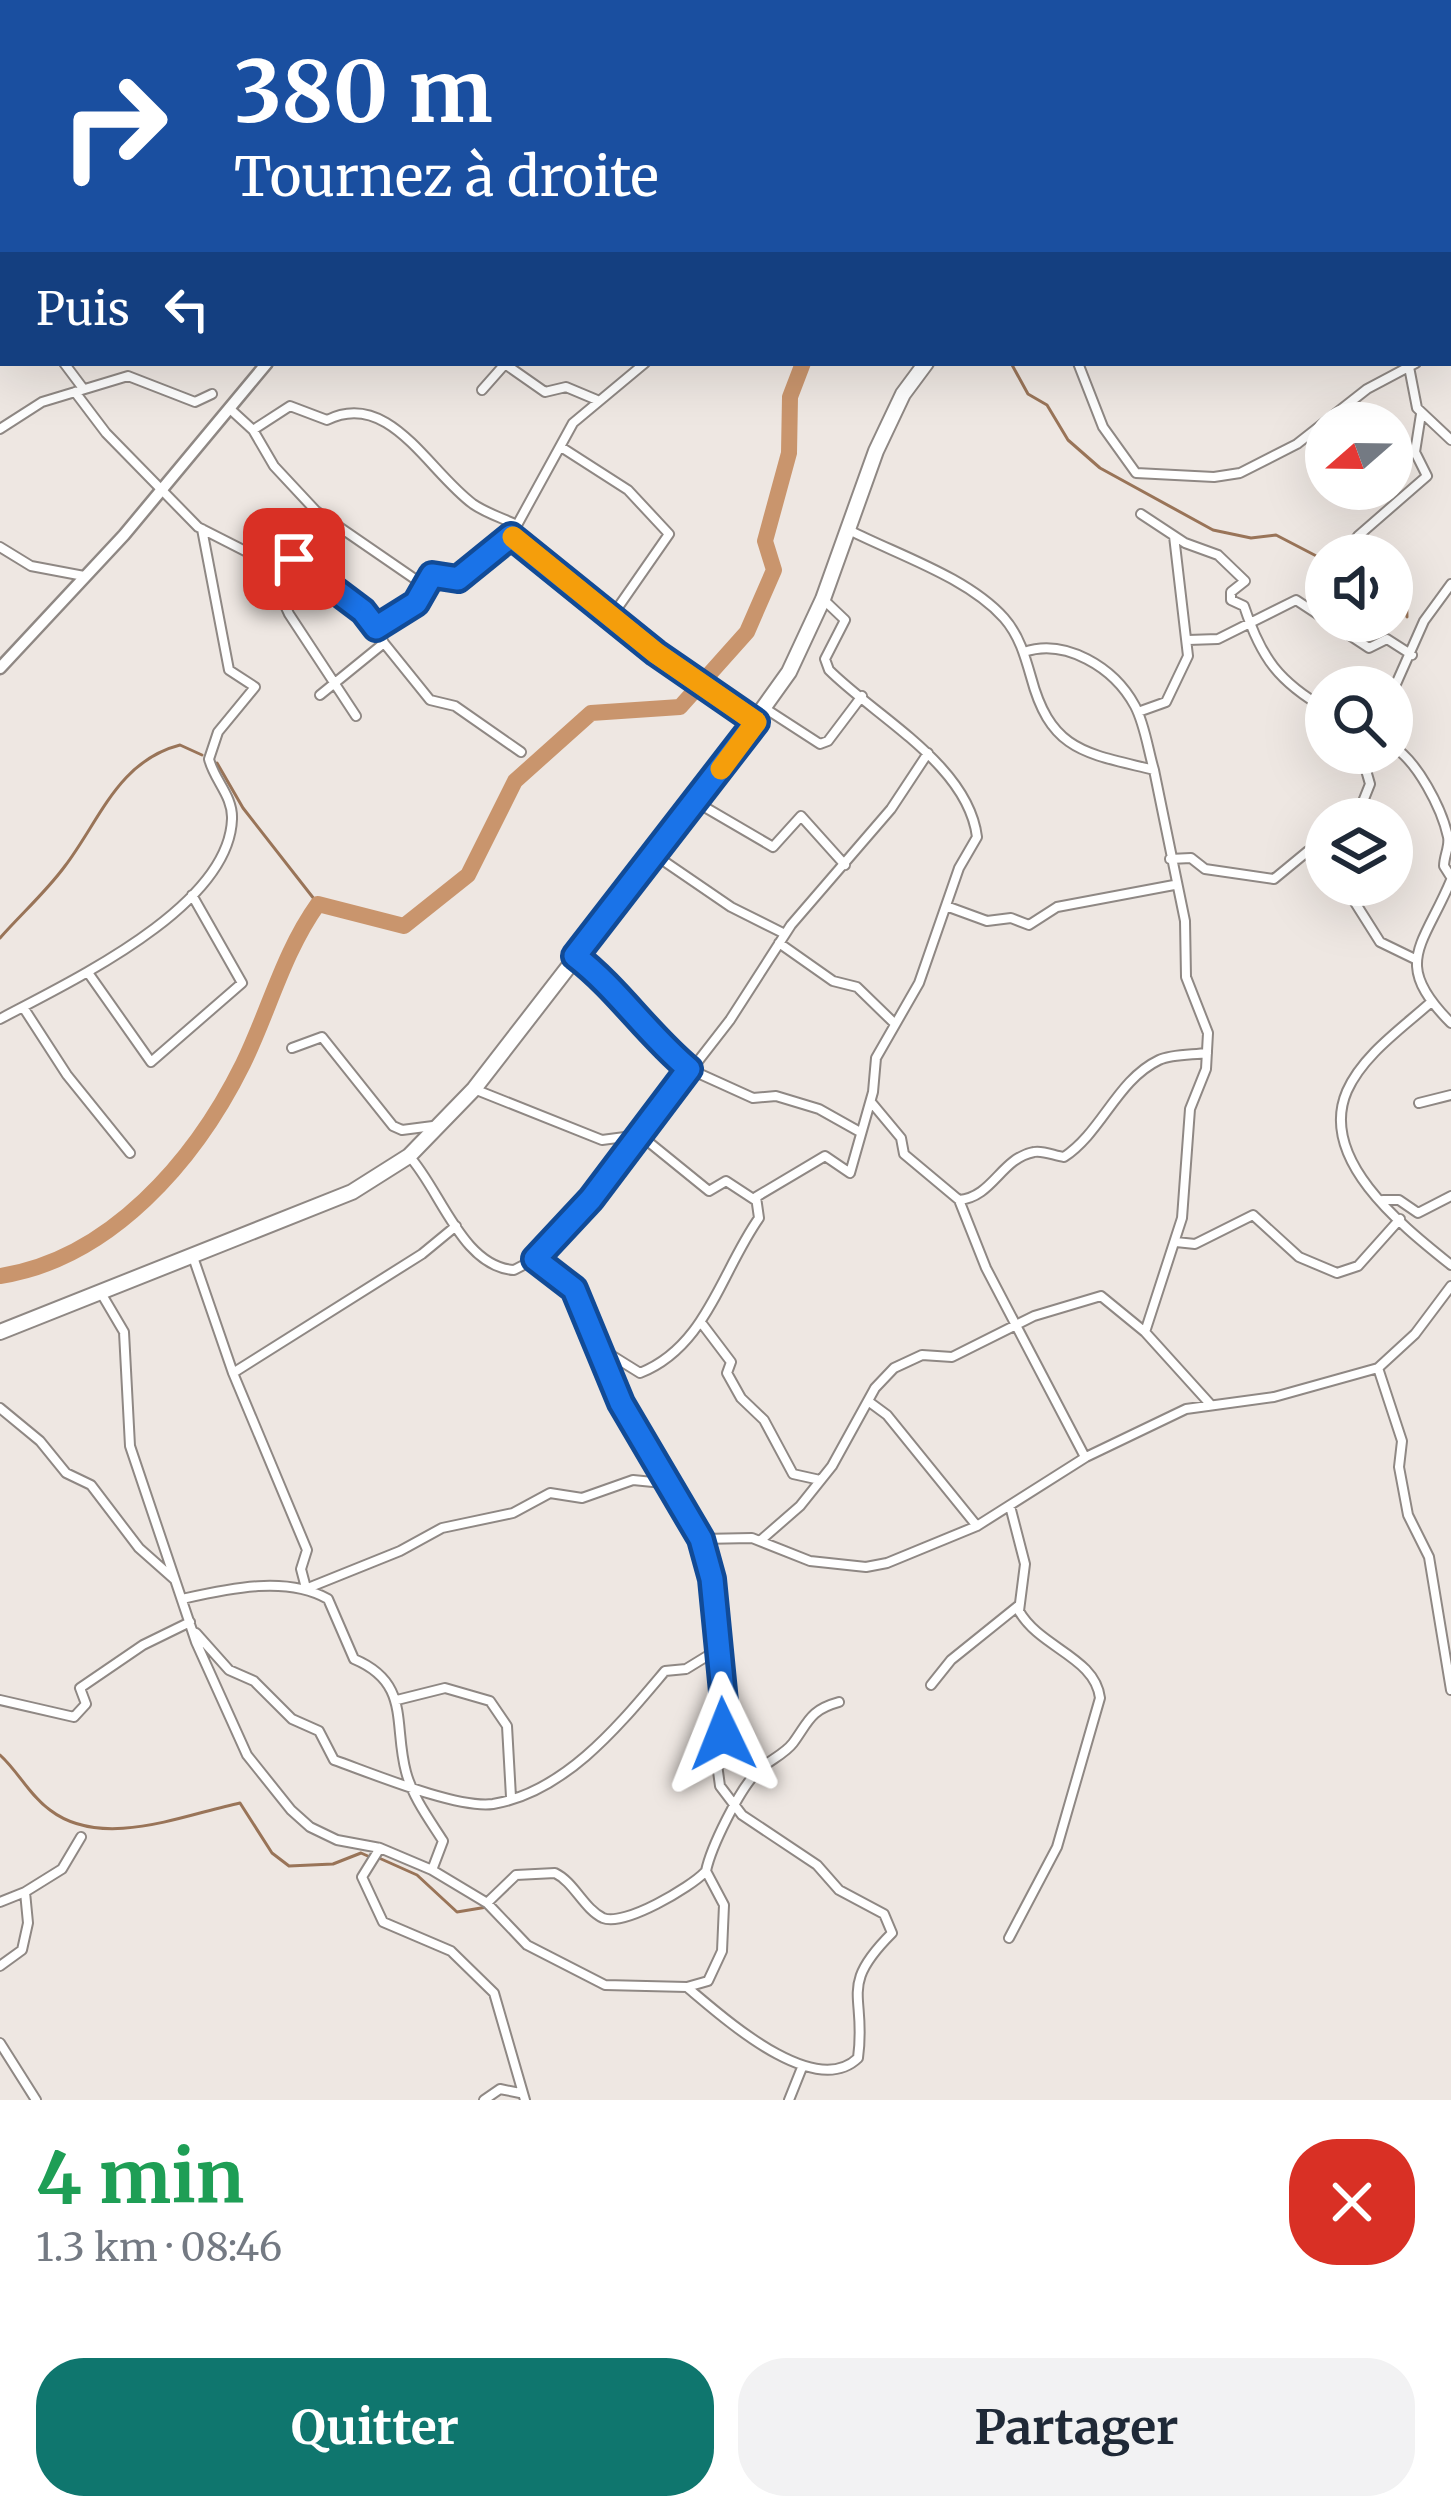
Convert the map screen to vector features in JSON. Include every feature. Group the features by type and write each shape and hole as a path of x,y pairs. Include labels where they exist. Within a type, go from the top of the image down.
{"highway":[{"path":"0,1332 326,1205 409,1156 441,1125 474,1089 766,709 823,599 898,404 924,366"}],"main road":[{"path":"0,668 265,366"}],"street":[{"path":"66,366 78,389 160,490 202,529 263,558 296,559 363,611 430,700 454,706 521,752"},
{"path":"122,366 123,377"},
{"path":"482,390 503,366"},
{"path":"508,366 545,392 566,387 598,400"},
{"path":"376,628 416,603 432,575 450,580 468,573 511,536 574,423 641,366"},
{"path":"1079,366 1103,427 1136,473 1226,477 1257,466 1310,435 1367,389 1411,366"},
{"path":"1364,534 1427,476 1415,452 1421,414 1413,366"},
{"path":"0,429 42,402 123,377 195,402 212,394"},
{"path":"254,430 290,406 327,420 342,412 380,416 473,503 517,524"},
{"path":"229,408 254,430 274,466 316,511 425,586"},
{"path":"1421,414 1451,440"},
{"path":"561,447 628,490 669,534 612,616"},
{"path":"1142,514 1174,536 1218,555 1244,581 1231,592 1231,600 1244,606 1259,651 1277,676 1305,695"},
{"path":"0,1018 88,974 192,895 224,855 232,820 226,794 211,768 212,748 255,688 229,670 202,529"},
{"path":"847,529 988,604 1009,624 1024,652 1038,702 1058,737 1085,752 1154,770"},
{"path":"511,536 709,692 756,722"},
{"path":"1138,712 1166,702 1170,684 1186,660 1174,536"},
{"path":"0,547 31,566 85,576"},
{"path":"263,558 289,614 356,716"},
{"path":"1407,666 1424,621 1451,584"},
{"path":"755,1200 825,1156 850,1173 870,1101 876,1058 919,982 978,834 969,808 928,753 895,730 825,662 845,620 823,599"},
{"path":"1187,640 1218,639 1296,600 1305,606"},
{"path":"1393,642 1412,656"},
{"path":"320,695 384,643"},
{"path":"1024,652 1048,645 1084,658 1111,677 1138,712 1154,770 1174,885 1186,921 1186,977 1205,1018 1208,1053 1190,1109 1176,1242 1145,1332"},
{"path":"766,709 820,744 828,742 862,696"},
{"path":"409,1156 456,1226 500,1269 514,1270 535,1259 730,1020 782,939 844,866 928,753"},
{"path":"1413,766 1449,840 1444,866 1451,878 1415,959 1414,974 1430,1003 1451,1023"},
{"path":"696,802 773,847 801,816 844,866"},
{"path":"655,855 782,939 832,981 857,987 893,1022"},
{"path":"1170,859 1192,858 1205,869 1274,879 1305,858"},
{"path":"946,906 987,921 1011,918 1029,925 1057,907 1174,885"},
{"path":"88,974 151,1062 242,983 192,895"},
{"path":"1357,906 1380,942 1415,959"},
{"path":"575,956 615,987 628,1012 689,1069 753,1098 776,1096 820,1109 860,1132"},
{"path":"1430,1003 1376,1051 1346,1094 1341,1118 1351,1160 1400,1219 1451,1265"},
{"path":"22,1007 130,1154"},
{"path":"292,1048 317,1036 326,1040 392,1126 402,1130 441,1125"},
{"path":"959,1200 980,1197 1011,1163 1033,1153 1064,1157 1085,1143 1127,1085 1157,1061 1208,1053"},
{"path":"474,1089 602,1140 640,1135 709,1191 726,1180 755,1200 759,1218 734,1252 703,1325 644,1373 602,1349"},
{"path":"1419,1103 1451,1095"},
{"path":"870,1101 901,1138 904,1154 959,1200 986,1268 1086,1457"},
{"path":"1382,1199 1399,1200 1418,1213 1451,1196"},
{"path":"1176,1242 1195,1244 1253,1215 1299,1257 1337,1273 1358,1266 1400,1219"},
{"path":"233,1373 422,1254 456,1226"},
{"path":"193,1257 233,1373 308,1552 301,1569 306,1588 328,1599 354,1659 376,1667 397,1700 411,1786 442,1841 432,1870"},
{"path":"535,1259 574,1289 621,1403 664,1484 701,1539 712,1579 725,1712 716,1775 736,1811 817,1865 839,1890 884,1913 892,1933 863,1964 857,1979 859,2057 848,2066 801,2070 687,1987"},
{"path":"701,1539 761,1540 810,1561 866,1567 977,1526 1086,1457 1165,1417 1274,1397 1378,1368 1415,1334 1451,1286"},
{"path":"100,1291 124,1332 128,1438 190,1625 248,1754 291,1810 321,1834 380,1849 432,1870 487,1903 526,1945 605,1985 687,1987 708,1981 722,1948 723,1901 706,1871 712,1845 750,1780 794,1742 807,1717 839,1702"},
{"path":"761,1540 821,1480 855,1432 883,1378 908,1359 952,1357 1018,1326 1101,1296 1145,1332 1211,1406"},
{"path":"703,1325 731,1362 728,1372 738,1394 764,1420 794,1474 821,1480"},
{"path":"1378,1368 1402,1442 1399,1467 1408,1515 1429,1558 1451,1690"},
{"path":"868,1400 887,1415 977,1526"},
{"path":"0,1408 40,1441 66,1473 91,1485 146,1555 176,1580"},
{"path":"182,1599 229,1589 306,1588 400,1552 442,1528 513,1513 550,1493 582,1498 633,1480 664,1484"},
{"path":"1010,1506 1025,1564 1019,1605 1038,1638 1072,1656 1097,1684 1100,1698 1058,1847 1010,1938"},
{"path":"931,1684 950,1660 1019,1605"},
{"path":"190,1625 229,1670 254,1681 295,1720 320,1731 334,1760 411,1786 490,1804 511,1797 597,1747 665,1671 686,1669 718,1650"},
{"path":"0,1700 74,1717 86,1704 80,1688 190,1625"},
{"path":"397,1700 446,1688 490,1701 507,1726 511,1797"},
{"path":"0,1902 26,1892 62,1868 81,1838"},
{"path":"380,1849 362,1877 383,1922 451,1952 494,1994 511,2040 523,2096"},
{"path":"487,1903 516,1875 555,1873 601,1916 617,1918 647,1909 706,1871"},
{"path":"0,1966 22,1950 28,1922 26,1892"},
{"path":"0,2043 36,2100"},
{"path":"789,2100 801,2070"},
{"path":"484,2100 507,2088 523,2096"}],"waterway":[{"path":"0,1276 40,1266 78,1249 113,1227 174,1169 200,1136 243,1064 286,962 318,904 404,926 468,875 515,781 591,713 680,707 747,632 774,570 765,541 789,453 790,397 802,366"},
{"path":"1013,366 1028,394 1047,405 1068,440 1100,468 1213,530 1251,538 1276,535 1305,550"},
{"path":"0,938 58,876 112,794 141,764 180,745 202,755"},
{"path":"217,763 243,808 318,904"},
{"path":"0,1755 43,1804 71,1822 118,1829 240,1803 272,1853 289,1866 333,1864 361,1853 370,1857"},
{"path":"379,1858 417,1875 457,1912 487,1907"}],"slow traffic":[{"path":"513,537 656,653 756,722 721,769"}],"route":[{"path":"294,559 363,611 376,628 416,603 432,575 458,579 511,536 656,653 756,722 575,956 615,987 628,1012 689,1069 591,1199 553,1234 535,1259 574,1289 621,1403 664,1484 701,1539 712,1579 723,1734"}]}
